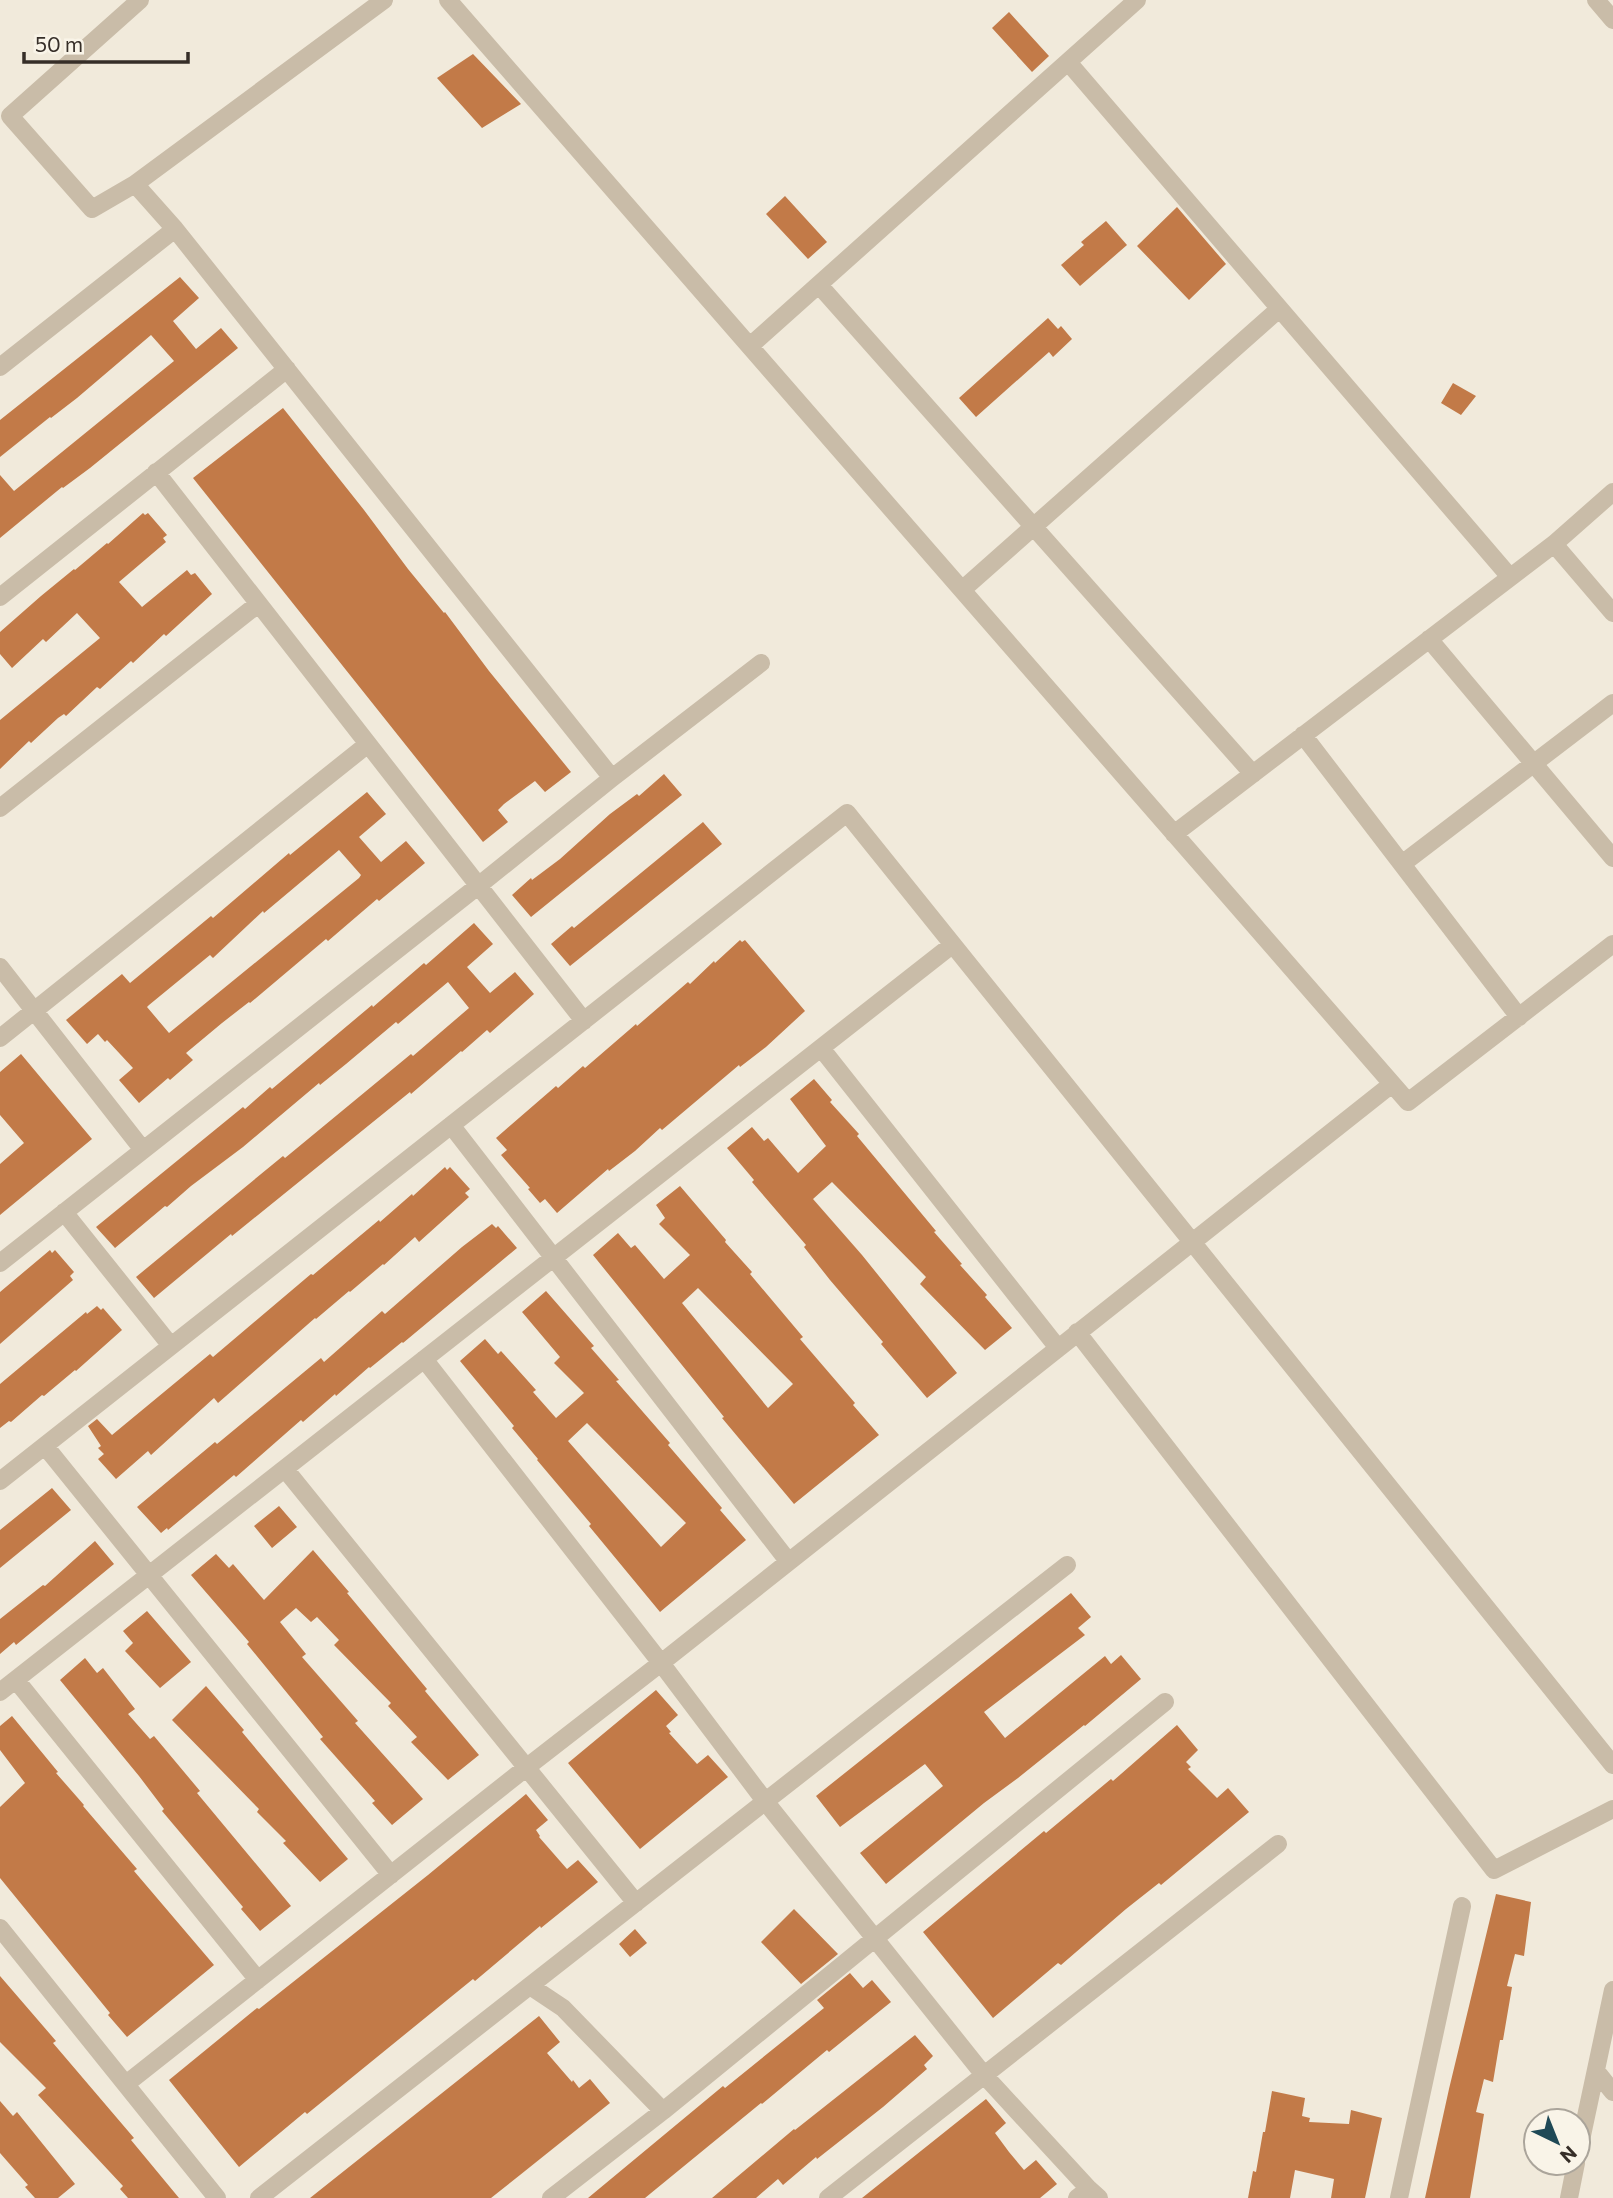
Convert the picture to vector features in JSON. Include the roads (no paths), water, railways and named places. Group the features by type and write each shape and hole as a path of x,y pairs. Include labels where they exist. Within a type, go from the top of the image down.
{"street":[{"path":"139,0 10,116 92,209 135,184 384,0"},
{"path":"448,0 1408,1102 1613,944"},
{"path":"750,346 1137,0"},
{"path":"1596,0 1613,20"},
{"path":"1068,62 1510,577"},
{"path":"135,184 175,229 612,778"},
{"path":"0,367 175,229"},
{"path":"819,285 1252,774"},
{"path":"962,590 1279,309"},
{"path":"0,597 287,369"},
{"path":"156,472 584,1021"},
{"path":"1174,834 1553,544 1613,492"},
{"path":"1553,544 1613,613"},
{"path":"0,808 258,604"},
{"path":"1429,639 1613,858"},
{"path":"0,1263 761,663"},
{"path":"1402,864 1613,703"},
{"path":"1303,735 1519,1017"},
{"path":"0,1038 368,744"},
{"path":"0,1481 847,813 1613,1765"},
{"path":"0,1692 952,945"},
{"path":"0,967 143,1150"},
{"path":"821,1048 1058,1348"},
{"path":"126,2084 1392,1084"},
{"path":"451,1125 788,1561"},
{"path":"64,1212 171,1346"},
{"path":"1077,1332 1494,1870 1613,1809"},
{"path":"424,1359 662,1663 765,1801 984,2075 1088,2195"},
{"path":"45,1446 391,1875"},
{"path":"285,1469 636,1903"},
{"path":"259,2198 1067,1565"},
{"path":"16,1680 258,1980"},
{"path":"551,2198 876,1939 1165,1702"},
{"path":"828,2198 1278,1844"},
{"path":"1399,2198 1462,1906"},
{"path":"0,1928 217,2198"},
{"path":"530,1986 563,2008 663,2111"},
{"path":"1588,2107 1613,1990"},
{"path":"1596,2071 1613,2092"},
{"path":"1569,2198 1573,2177"}]}
